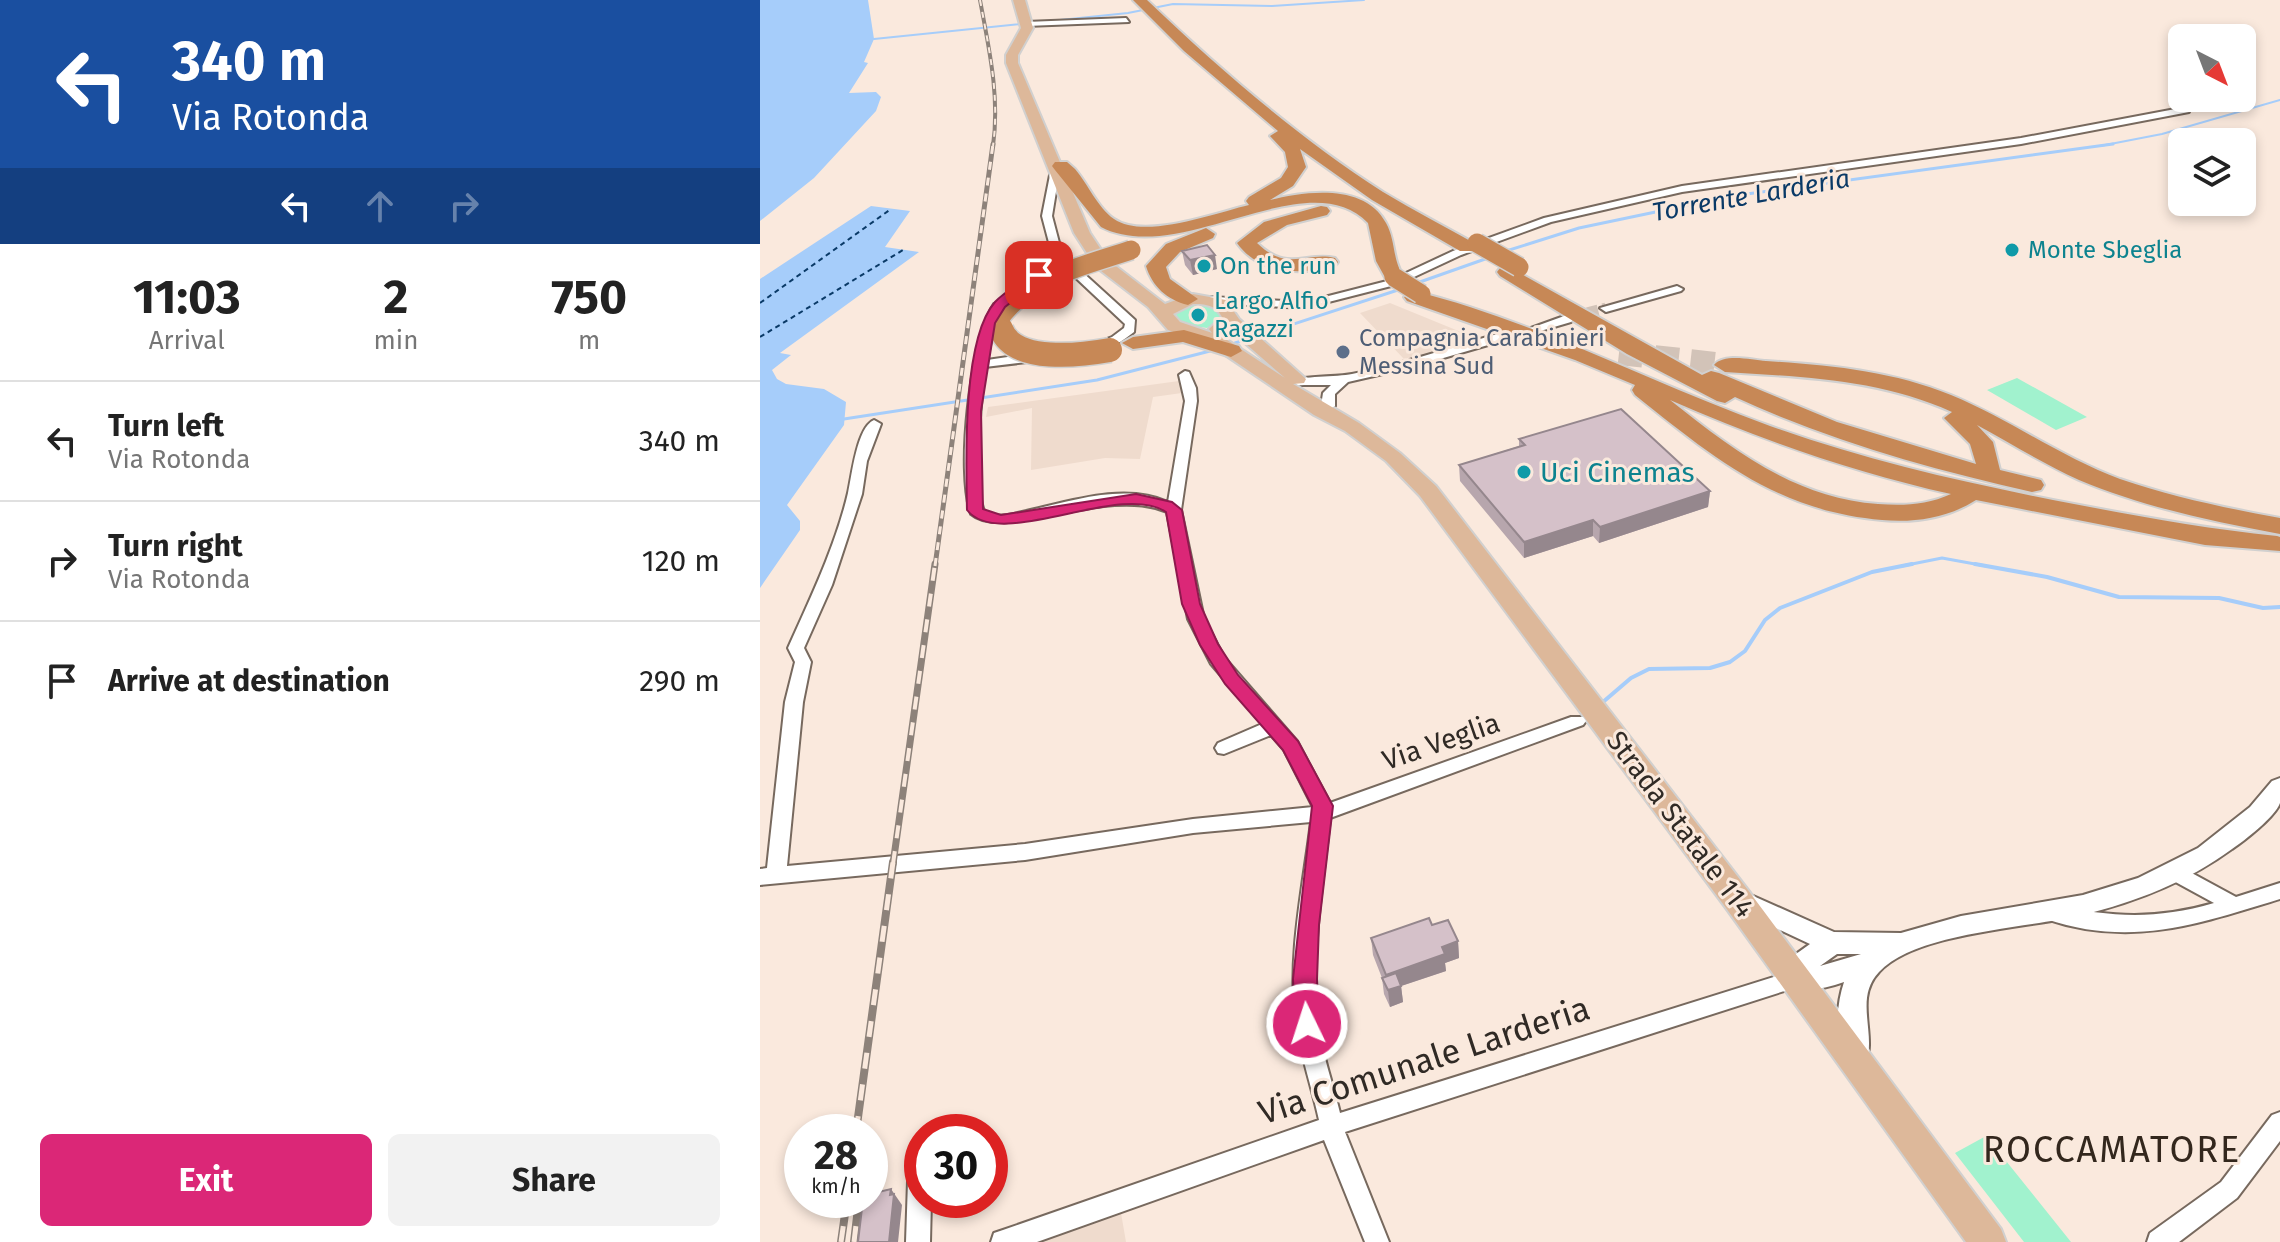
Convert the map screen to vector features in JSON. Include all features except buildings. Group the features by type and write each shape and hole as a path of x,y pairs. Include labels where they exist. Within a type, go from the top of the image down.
{"highway":[{"path":"1134,252 1281,187 1295,172 1297,159 1288,144 1219,85 1149,5"},
{"path":"1149,5 1334,167 1518,271 1687,377 1759,411 1828,438 1996,487 2279,537"},
{"path":"1189,48 1242,88"},
{"path":"1056,163 1071,174 1070,191 1091,214 1111,225 1136,232 1171,230 1266,205 1304,199 1356,205 1370,213 1378,224 1383,258 1391,279"},
{"path":"1186,299 1156,275 1157,262 1163,255 1198,237 1292,204"},
{"path":"1231,351 1184,336 1075,355 1035,352 1004,337 998,321 1009,304 1036,287 1244,216 1292,204 1331,204 1355,212 1369,228 1370,250"},
{"path":"1328,262 1303,268 1275,262 1246,243 1301,214 1336,212 1356,223 1375,266 1418,296 1595,360 1759,430 1878,470 1991,496 2190,534 2279,537"},
{"path":"1518,271 1556,283 1666,348 1715,369 1769,381 1874,390 1927,403 1955,418 1975,435 1985,448 1989,468"},
{"path":"1418,296 1619,353"},
{"path":"1110,347 1144,331 1165,315"},
{"path":"1133,343 1157,335 1190,332"},
{"path":"1595,360 1644,391 1736,464 1802,497 1842,509 1896,513 1930,510 1967,495"},
{"path":"1725,365 1854,376 1914,389 1959,407 2058,460 2136,492 2279,537"}],"main road":[{"path":"1019,0 1026,32 1011,60 1056,163"},
{"path":"1070,191 1082,233 1097,257 1174,326 1209,337 1303,390 1352,427"},
{"path":"1091,214 1116,266 1157,297 1210,300 1225,308 1233,322 1303,390 1352,427"},
{"path":"1165,315 1170,307 1186,299"},
{"path":"1190,332 1215,330 1233,322"},
{"name":"Strada Statale 114","path":"1352,427 1393,457 1435,498 1737,899 1988,1242"}],"street":[{"path":"1025,22 1126,20"},
{"path":"1210,300 1305,305 1387,285 1457,253 1548,220 1682,189 2021,141 2175,112"},
{"path":"1056,163 1070,191"},
{"path":"1070,191 1055,200 1047,212 1057,249 1056,258 993,313 973,411 975,510 982,517 1008,519 1128,498 1160,503 1174,510"},
{"path":"1047,212 1070,191"},
{"path":"981,367 1086,350 1116,340 1130,329 1128,320 1064,261 1056,258"},
{"path":"1606,308 1677,289"},
{"path":"1233,322 1243,311 1265,305"},
{"path":"1537,328 1567,319"},
{"path":"1303,390 1515,333"},
{"path":"1185,375 1191,401 1174,510 1191,604 1202,632 1224,670 1275,726 1298,758 1323,812 1310,902 1305,979 1307,1024 1343,1164 1377,1242"},
{"path":"1328,406 1329,393 1339,382"},
{"path":"768,876 794,702 803,662 796,648 824,585 855,494 860,461 874,424"},
{"name":"Via Veglia","path":"768,876 1016,853 1194,826 1278,821 1358,802 1577,721"},
{"path":"1224,748 1275,726"},
{"name":"Via Comunale Larderia","path":"1003,1242 1331,1126 1796,979 1829,976 1871,962 1901,944 1990,919 2048,912 2114,895 2177,873 2206,857 2240,830 2280,787"},
{"path":"2177,873 2234,905"},
{"path":"2048,912 2098,922 2144,925 2179,920 2280,891"},
{"name":"Via Comunale Larderia","path":"1737,899 1832,943 1901,944"},
{"path":"1796,979 1805,962 1832,943"},
{"path":"1855,1061 1852,1005 1857,982 1871,962"},
{"path":"2159,1242 2229,1190 2280,1123"},
{"path":"918,1242 919,1218"}],"shaded area":[{"path":"1390,303 1478,339 1404,359 1360,313"},
{"path":"1179,381 1182,393 1153,397 1140,459 1105,458 1031,470 1032,408 986,417 988,407"},
{"path":"1121,1213 1126,1242 1030,1242"}],"green space":[{"path":"1189,303 1208,304 1219,310 1221,319 1207,328 1180,324 1175,312"},
{"path":"2017,378 2087,417 2056,430 1987,390"},
{"path":"1986,1136 2071,1242 2024,1242 1955,1153"}],"water":[{"path":"760,0 868,0 874,39 864,62 868,63 849,93 876,92 881,97 876,111 814,178 760,221"},
{"path":"871,206 910,211 885,247 919,252 780,353 791,355 772,370 777,379 786,384 824,389 846,402 844,425 787,505 800,521 800,530 760,588 760,279"}],"waterway":[{"path":"874,39 1128,13 1173,4 1272,6 1364,0"},
{"name":"Torrente Larderia","path":"2104,145 2162,134 2280,100"},
{"name":"Torrente Larderia","path":"2104,145 2113,144"},
{"name":"Torrente Larderia","path":"1503,252 1579,228 1732,196 2104,145"},
{"name":"Torrente Larderia","path":"2100,146 2104,145"},
{"name":"Torrente Larderia","path":"1417,283 1488,258"},
{"name":"Torrente Larderia","path":"1254,337 1401,289"},
{"name":"Torrente Larderia","path":"1235,343 1245,340"},
{"name":"Torrente Larderia","path":"844,419 1097,380 1214,350"},
{"path":"1603,702 1631,678 1649,669 1710,668 1730,662 1745,651 1765,620 1780,608 1872,572 1942,558 1975,564"},
{"path":"1975,564 2047,577 2119,597 2219,598 2263,608 2280,607"},
{"path":"1975,564 1986,566"}],"ferry route":[{"path":"760,303 891,209"},
{"path":"760,337 903,250"}],"tunnel":[{"path":"1572,317 1606,308"},
{"path":"1619,353 1725,365"}],"railway":[{"path":"980,0 994,91 993,146"},
{"path":"935,566 993,144"},
{"path":"893,864 935,564"},
{"path":"858,1114 893,862"},
{"path":"841,1242 844,1218"},
{"path":"854,1242 857,1218"}],"place":[{"name":"Monte Sbeglia","path":"2012,250"},
{"name":"On the run","path":"1204,266"},
{"name":"Largo Alfio Ragazzi","path":"1198,315"},
{"name":"Compagnia Carabinieri Messina Sud","path":"1343,352"},
{"name":"Uci Cinemas","path":"1524,472"}],"district":[{"name":"ROCCAMATORE","path":"2112,1149"}],"route":[{"path":"1039,275 1000,304 988,323 973,411 975,510 982,517 1001,520 1136,498 1174,510 1191,604 1209,645 1224,670 1291,746 1322,806 1308,925 1305,979 1307,1024"}]}
